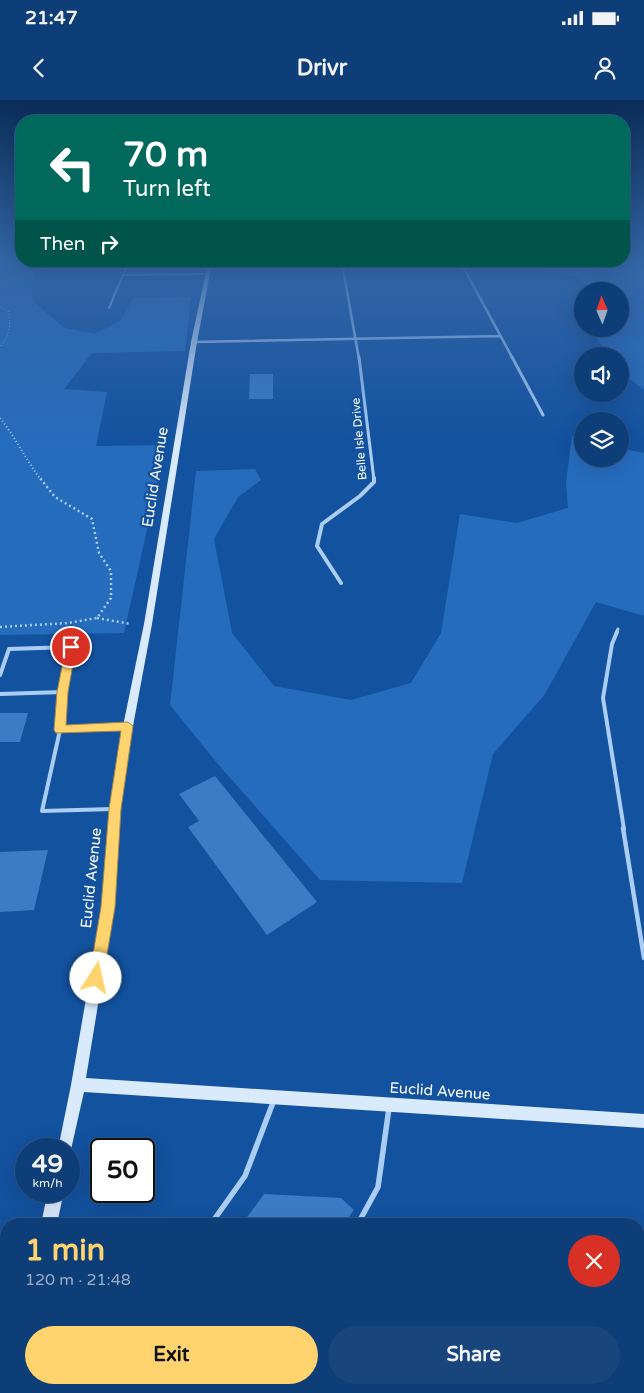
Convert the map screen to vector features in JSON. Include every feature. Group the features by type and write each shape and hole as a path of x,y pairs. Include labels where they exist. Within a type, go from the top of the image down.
{"main road":[{"name":"Euclid Avenue","path":"198,323 148,624 128,726 115,809 108,907 78,1085 276,1096 644,1121"},
{"path":"66,1138 78,1085"},
{"path":"50,1218 53,1203"}],"street":[{"name":"Belle Isle Drive","path":"341,583 317,546 322,524 360,496 374,482 354,323"},
{"path":"493,323 543,415"},
{"path":"194,342 500,336"}],"lane":[{"path":"618,629 612,644 603,698 644,958"},
{"path":"0,675 9,649 71,647 63,692 60,730 42,812 115,809"},
{"path":"0,694 63,692"},
{"path":"60,730 128,726"},
{"path":"215,1218 245,1176 276,1096"},
{"path":"361,1218 378,1187 389,1105"}],"path":[{"path":"0,347 6,339 12,323"},
{"path":"0,418 11,432 20,452 28,457 30,465 55,497 92,519 99,553 111,571 111,598 97,618"},
{"path":"0,627 68,623 97,618 123,624 148,624"}],"shaded area":[{"path":"0,323 59,323 64,328 95,334 115,323 188,323 185,351 92,353 64,389 107,392 96,446 166,445 124,633 0,635"},
{"path":"629,323 644,323 644,390 629,378 629,347 603,347 596,338 629,338"},
{"path":"572,436 574,436 574,467 629,467 629,450 644,453 644,616 596,602 545,694 493,754 462,883 320,880 217,763 170,705 196,471 255,469 261,480 238,497 214,539 232,633 274,686 351,700 411,683 441,633 460,514 517,523 568,508 566,483"}],"building":[{"path":"250,374 273,374 273,399 249,399"},
{"path":"0,713 28,713 20,742 0,742"},
{"path":"215,776 317,902 267,935 188,827 199,821 179,794"},
{"path":"48,850 34,910 0,912 0,852"},
{"path":"264,1194 341,1198 354,1210 348,1218 246,1218"}],"route":[{"path":"71,647 63,692 60,730 128,726 115,809 108,907 96,978"}]}
